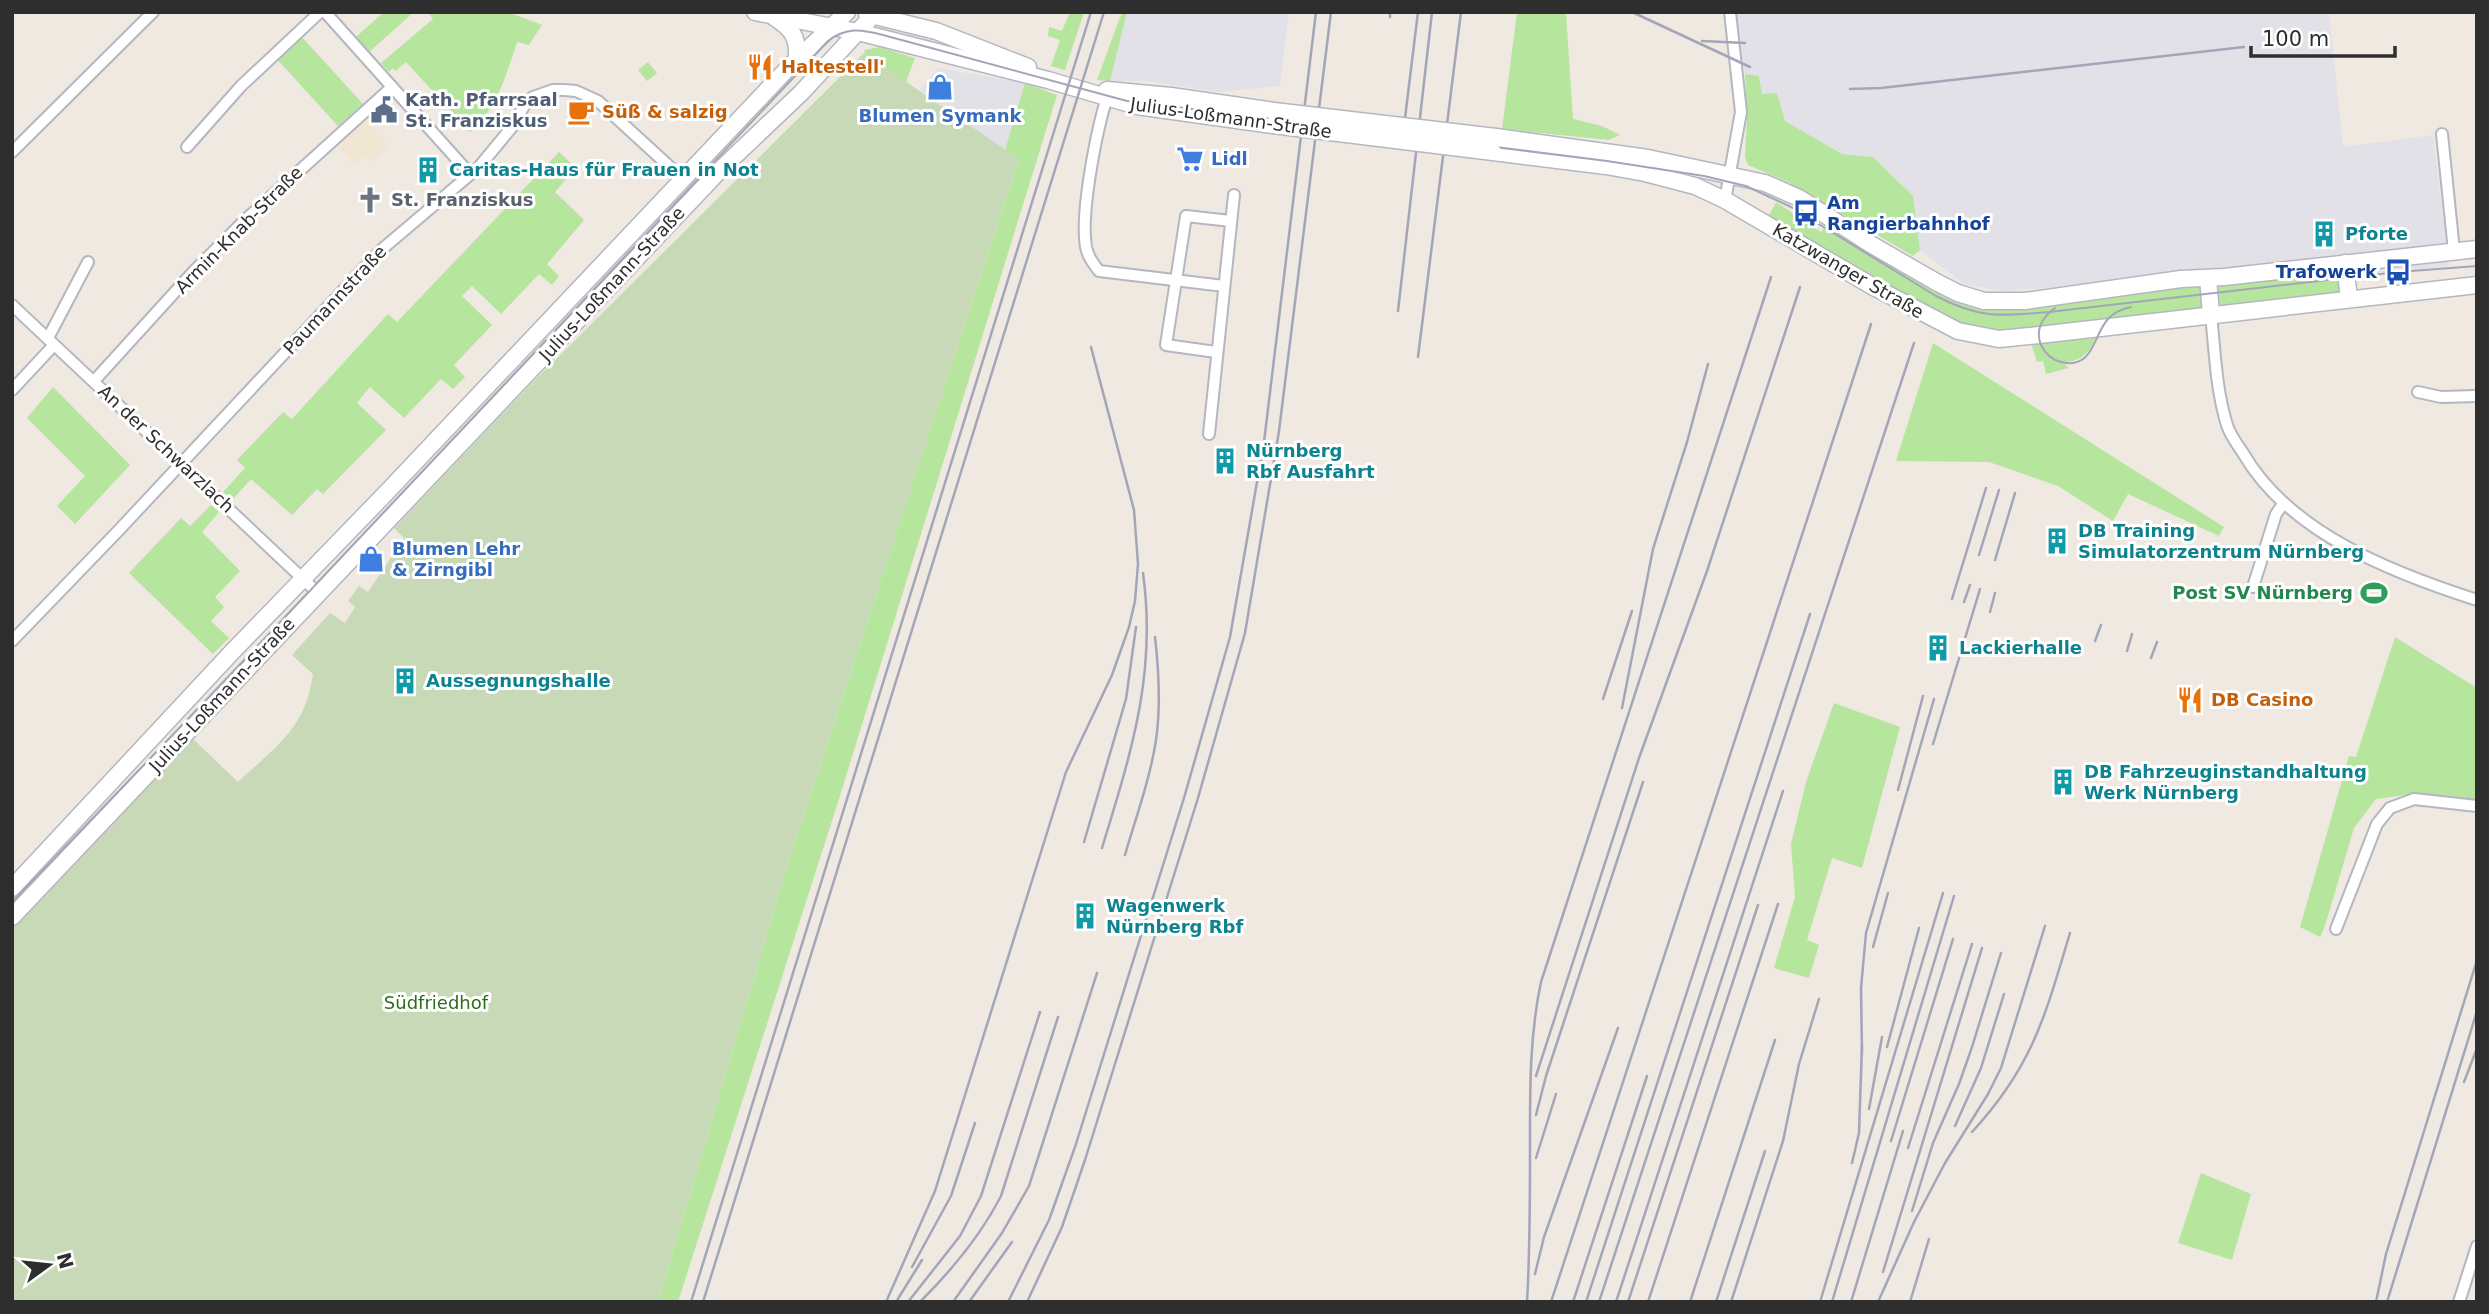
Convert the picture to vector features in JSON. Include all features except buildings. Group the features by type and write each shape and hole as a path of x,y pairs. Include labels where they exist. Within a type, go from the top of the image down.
{"main road":[{"name":"Julius-Loßmann-Straße","path":"12,888 797,58 847,12"},
{"name":"Julius-Loßmann-Straße","path":"854,12 907,18 1041,72 1108,94"},
{"path":"762,13 858,33 874,14"},
{"path":"762,13 792,30 797,41 797,58"},
{"name":"Julius-Loßmann-Straße","path":"12,917 733,156 801,93 858,33 1108,94 1171,96 1274,118 1494,144"},
{"name":"Katzwanger Straße","path":"1494,144 1625,154 1731,174 1788,192 1925,276 1958,293 1984,301 2025,301 2169,281 2477,248"},
{"name":"Katzwanger Straße","path":"1494,144 1645,173 1695,186 1725,200 1907,306 1947,326 1976,336 2005,338 2477,285"},
{"path":"2345,263 2349,299"},
{"path":"2208,278 2211,315"}],"street":[{"path":"12,152 153,12"},
{"path":"187,148 254,72 323,12 470,174"},
{"path":"1725,200 1741,112 1730,12"},
{"name":"Armin-Knab-Straße","path":"94,381 194,271 244,221 392,87"},
{"name":"Paumannstraße","path":"12,641 382,250 492,153 533,97 553,90 564,90 576,91 598,101 683,179"},
{"path":"1108,94 1091,170 1086,224 1086,245 1090,260 1099,271 1224,286"},
{"path":"2442,134 2454,251"},
{"path":"1209,434 1234,195"},
{"path":"1216,352 1166,345 1186,216 1231,221"},
{"path":"12,390 51,341 88,262"},
{"name":"An der Schwarzlach","path":"12,304 319,594"},
{"path":"2211,315 2219,396 2228,429 2254,473 2283,504 2333,539 2399,573 2477,600"},
{"path":"2418,392 2441,397 2477,396"},
{"path":"2253,587 2276,514 2283,504"},
{"path":"2336,929 2377,824 2390,808 2414,799 2477,806"},
{"path":"2459,1302 2477,1246"}],"shaded area":[{"path":"1127,12 1289,12 1280,86 1217,92 1148,81 1110,81"},
{"path":"1735,12 2329,12 2343,147 2433,135 2449,266 2338,277 2337,268 2001,291 1964,284 1920,250 1913,196 1873,157 1842,154 1785,121 1762,94 1759,76 1745,74"},
{"path":"938,68 1025,83 1005,150 920,90"},
{"path":"367,120 388,146 371,163 364,155 354,164 338,145"}],"green space":[{"path":"384,12 414,12 369,52 356,37"},
{"path":"428,12 508,12 542,25 529,45 517,42 494,102 470,132 406,62 395,71 393,68 389,72 381,63 433,19"},
{"path":"1070,12 1084,12 1065,70 1051,66 1060,40 1048,36 1049,27 1062,31"},
{"path":"1122,12 1127,12 1110,81 1097,80"},
{"path":"1517,12 1566,12 1573,119 1602,126 1620,135 1609,140 1502,129"},
{"path":"300,35 363,104 338,126 275,57"},
{"path":"879,47 915,58 906,82 864,53 865,50"},
{"name":"Südfriedhof","path":"864,53 1019,159 787,866 658,1302 12,1302 12,926 191,737 238,782 287,736 303,709 313,674 292,655 330,613 345,623 355,607 348,601 359,586 368,592 404,538 394,528 531,384"},
{"path":"648,62 657,73 647,81 638,70"},
{"path":"1745,74 1759,76 1762,94 1777,93 1785,121 1842,154 1873,157 1913,196 1920,250 1913,256 1788,182 1748,165 1745,157"},
{"path":"1025,83 1057,95 838,802 678,1302 658,1302 787,866 1019,159 1005,150"},
{"path":"559,152 576,168 555,192 584,220 547,264 559,276 552,285 539,274 501,314 472,286 462,296 492,325 454,365 465,377 453,389 441,379 404,418 370,387 357,403 386,430 323,494 317,489 292,515 251,479 232,500 223,492 245,468 237,460 283,412 292,419 388,314 397,322"},
{"path":"1776,202 1821,232 1828,223 1966,300 2337,268 2340,296 2102,324 2084,356 2062,362 2069,368 2046,374 2043,361 2037,362 2028,333 1969,331 1766,221"},
{"path":"1933,343 2224,527 2219,536 2128,494 2113,521 2058,486 1989,462 1896,461"},
{"path":"53,387 130,465 75,524 57,506 85,476 27,418"},
{"path":"211,505 219,512 202,532 240,571 215,597 224,607 211,621 229,638 213,654 129,573 181,518 190,526"},
{"path":"2395,637 2477,688 2477,802 2406,795 2376,799 2354,828 2320,937 2300,927 2349,756 2356,757"},
{"path":"1834,703 1900,727 1862,868 1832,858 1807,940 1819,945 1809,978 1774,968 1795,897 1791,844 1806,782"},
{"path":"2201,1173 2251,1194 2232,1260 2178,1243"}],"tram line":[{"path":"12,902 239,666 828,41 848,31 875,33 1127,101 1607,161 1704,176 1746,186 1791,207 1936,296 1965,309 1991,314 2049,312 2398,272 2477,266"},
{"path":"2055,308 2046,315 2041,324 2039,339 2047,353 2055,360 2072,363 2086,356 2110,317 2131,307"}],"railway":[{"path":"691,1302 1091,12"},
{"path":"703,1302 1104,12"},
{"path":"1008,1302 1049,1220 1075,1147 1184,798 1230,637 1264,442 1316,12"},
{"path":"1027,1302 1062,1227 1085,1160 1198,798 1245,633 1279,431 1331,12"},
{"path":"1390,12 1390,17"},
{"path":"1405,118 1418,12"},
{"path":"1398,311 1432,12"},
{"path":"1418,357 1461,12"},
{"path":"1632,12 1750,67"},
{"path":"1702,41 1745,43"},
{"path":"1850,89 1881,88 2244,47"},
{"path":"1527,1302 1531,1067 1541,982 1771,277"},
{"path":"1536,1076 1639,758 1707,571 1800,287"},
{"path":"1551,1302 1871,324"},
{"path":"1599,1302 1914,343"},
{"path":"886,1302 935,1191 1066,772 1112,675 1135,601 1138,564 1134,510 1091,347"},
{"path":"1622,708 1653,549 1708,364"},
{"path":"1952,599 1986,488"},
{"path":"1979,555 1999,490"},
{"path":"1995,560 2015,493"},
{"path":"1102,848 1139,713 1147,645 1143,573"},
{"path":"1964,602 1970,585"},
{"path":"1933,744 1980,589"},
{"path":"1990,612 1995,593"},
{"path":"1603,699 1632,611"},
{"path":"1586,1302 1810,614"},
{"path":"2095,641 2101,625"},
{"path":"1084,842 1126,699 1136,627"},
{"path":"2127,651 2132,634"},
{"path":"1125,855 1156,740 1159,689 1155,637"},
{"path":"2151,658 2157,642"},
{"path":"1898,790 1923,696"},
{"path":"1862,1054 1861,988 1866,933 1934,699"},
{"path":"1536,1115 1546,1076 1643,782"},
{"path":"1616,1302 1783,791"},
{"path":"1873,947 1888,893"},
{"path":"1820,1302 1943,893"},
{"path":"1832,1302 1954,896"},
{"path":"1648,1302 1778,904"},
{"path":"1628,1302 1758,905"},
{"path":"1878,1302 1914,1222 1945,1163 2001,1068 2045,926"},
{"path":"1887,1047 1919,928"},
{"path":"1972,1132 2010,1085 2035,1039 2070,933"},
{"path":"1891,1141 1953,939"},
{"path":"1908,1148 1972,944"},
{"path":"1883,1272 1982,948"},
{"path":"1912,1211 1933,1143 1972,1047 2001,953"},
{"path":"2376,1302 2386,1254 2477,960"},
{"path":"953,1302 1002,1233 1029,1186 1097,973"},
{"path":"1955,1126 1981,1068 2004,994"},
{"path":"1731,1302 1783,1141 1799,1064 1819,999"},
{"path":"2387,1302 2477,1011"},
{"path":"908,1302 960,1236 981,1196 1040,1012"},
{"path":"920,1302 965,1252 1001,1196 1058,1017"},
{"path":"1535,1274 1544,1237 1618,1028"},
{"path":"1869,1109 1882,1037"},
{"path":"1690,1302 1775,1040"},
{"path":"1852,1163 1859,1133 1862,1045"},
{"path":"2464,1082 2477,1048"},
{"path":"1573,1302 1647,1076"},
{"path":"1536,1158 1556,1094"},
{"path":"912,1267 951,1196 975,1123"},
{"path":"1851,1302 1903,1131"},
{"path":"1716,1302 1765,1151"},
{"path":"1910,1302 1929,1239"},
{"path":"969,1302 1012,1242"},
{"path":"896,1302 922,1260"}],"place":[{"name":"Haltestell'","path":"760,67"},
{"name":"Blumen Symank","path":"940,87"},
{"name":"Kath. Pfarrsaal St. Franziskus","path":"384,110"},
{"name":"Süß & salzig","path":"581,112"},
{"name":"Lidl","path":"1190,159"},
{"name":"Caritas-Haus für Frauen in Not","path":"428,170"},
{"name":"St. Franziskus","path":"370,200"},
{"name":"Am Rangierbahnhof","path":"1806,213"},
{"name":"Pforte","path":"2324,234"},
{"name":"Trafowerk","path":"2398,272"},
{"name":"Nürnberg Rbf Ausfahrt","path":"1225,461"},
{"name":"DB Training Simulatorzentrum Nürnberg","path":"2057,541"},
{"name":"Blumen Lehr & Zirngibl","path":"371,559"},
{"name":"Post SV Nürnberg","path":"2374,593"},
{"name":"Lackierhalle","path":"1938,648"},
{"name":"Aussegnungshalle","path":"405,681"},
{"name":"DB Casino","path":"2190,700"},
{"name":"DB Fahrzeuginstandhaltung Werk Nürnberg","path":"2063,782"},
{"name":"Wagenwerk Nürnberg Rbf","path":"1085,916"}]}
